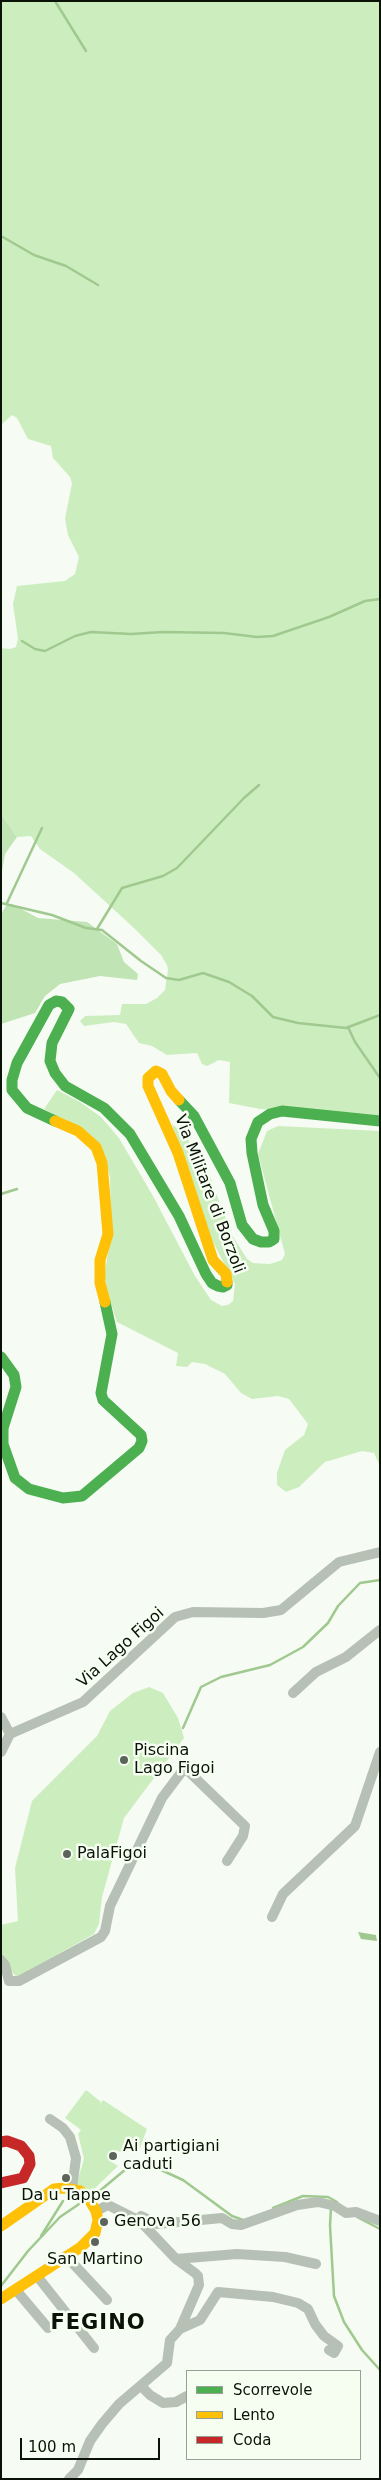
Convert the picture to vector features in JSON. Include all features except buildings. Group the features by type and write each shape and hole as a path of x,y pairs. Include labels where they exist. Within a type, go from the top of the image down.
{"street":[{"name":"Via Militare di Borzoli","path":"1,1357 14,1375 16,1387 3,1428 3,1444 15,1478 29,1489 63,1498 82,1496 139,1448 142,1441 141,1435 103,1400 101,1393 112,1334 100,1284 100,1260 108,1234 102,1163 96,1147 78,1131 27,1108 12,1090 12,1080 17,1063 49,1004 56,1001 62,1002 69,1009 52,1043 50,1061 55,1073 65,1086 104,1108 130,1134 179,1216 206,1274 212,1283 218,1286 223,1287 227,1285 226,1274 213,1260 178,1153 148,1086 148,1078 156,1071 162,1074 171,1091 194,1116 230,1183 242,1225 253,1239 261,1242 269,1242 274,1239 274,1231 263,1205 252,1153 251,1139 258,1122 270,1114 282,1111 380,1121"},
{"name":"Via Lago Figoi","path":"10,1734 83,1702 175,1618 193,1612 263,1612 281,1610 339,1562 380,1552"},
{"path":"293,1693 316,1672 346,1657 380,1630"},
{"path":"1,1717 10,1734 1,1752"},
{"path":"272,1917 283,1894 355,1826 380,1752"},
{"path":"1,1960 6,1965 9,1981 19,1981 101,1937 106,1931 110,1906 162,1798 183,1770 188,1770 245,1826 243,1836 227,1861"},
{"path":"50,2119 64,2128 70,2137 76,2158 72,2189"},
{"path":"1,2142 7,2141 21,2146 29,2156 30,2164 23,2178 1,2183"},
{"path":"1,2226 54,2189 72,2189 87,2196 96,2211 98,2220 95,2233 81,2247 1,2299"},
{"path":"96,2211 108,2205 120,2203 151,2221 163,2224 222,2218 232,2224 242,2225 310,2202 336,2206 351,2213 380,2221"},
{"path":"108,2205 149,2228 176,2259 195,2273 199,2280 180,2330"},
{"path":"176,2259 236,2254 285,2257 316,2264"},
{"path":"66,2256 107,2300"},
{"path":"37,2276 94,2348"},
{"path":"16,2290 48,2328"},
{"path":"69,2479 80,2466 95,2432 119,2404 167,2363 170,2340 180,2330 200,2320 214,2295 218,2292 273,2297 293,2301 308,2309 314,2324 324,2336 338,2346 334,2353 329,2350"},
{"path":"141,2386 163,2403 176,2402 186,2397"}],"shaded area":[{"path":"1,1 380,1 380,1116 260,1109 229,1103 230,1062 219,1060 207,1066 202,1064 197,1053 167,1055 152,1046 139,1043 126,1024 114,1022 84,1026 80,1021 85,1016 120,1015 122,1004 146,1004 157,998 165,990 167,965 161,955 134,928 74,873 40,849 31,836 17,837 1,814 1,648 10,649 16,647 18,639 13,604 17,586 65,581 75,574 79,557 68,535 65,519 72,483 70,477 53,458 51,446 28,439 17,418 12,415 1,425"},
{"path":"1,814 17,837 5,854 1,877"},
{"path":"12,904 38,918 87,922 117,944 124,962 138,974 137,980 100,976 60,984 45,996 35,1013 1,1024 1,914 6,906"},
{"path":"57,1090 80,1102 101,1117 119,1138 153,1196 195,1276 211,1300 222,1306 228,1305 233,1301 235,1284 207,1231 172,1124 186,1136 207,1169 232,1235 247,1259 253,1263 270,1264 282,1260 285,1254 258,1154 267,1131 278,1126 380,1131 380,1466 374,1453 362,1451 325,1462 299,1487 286,1492 277,1485 277,1473 285,1450 304,1435 308,1424 289,1399 278,1396 252,1399 241,1393 225,1374 205,1364 192,1362 187,1367 176,1366 178,1353 117,1322 106,1288 105,1273 111,1231 110,1177 101,1145 44,1109"},
{"path":"149,1687 163,1693 178,1718 184,1738 124,1818 102,1897 99,1924 94,1934 17,1977 1,1955 1,1925 18,1921 15,1868 32,1801 97,1736 110,1711 133,1693"},
{"path":"358,1932 376,1935 377,1941 361,1939"},
{"path":"86,2090 101,2102 98,2107 103,2100 147,2129 138,2153 125,2147 122,2153 116,2150 110,2161 118,2166 91,2192 76,2186 84,2159 78,2134 81,2130 65,2118"}],"waterway":[{"path":"55,1 86,51"},
{"path":"1,236 34,255 66,266 98,285"},
{"path":"22,641 35,649 45,651 75,636 91,632 131,634 163,632 224,633 257,637 273,636 329,617 365,601 380,599"},
{"path":"97,929 122,888 163,876 177,868 244,798 259,785"},
{"path":"7,903 42,828"},
{"path":"1,903 52,915 86,928 102,930 166,978 179,980 203,973 229,982 252,996 273,1017 298,1023 346,1028 380,1015"},
{"path":"348,1027 355,1042 380,1078"},
{"path":"1,1194 17,1189"},
{"path":"183,1728 201,1687 221,1677 270,1665 303,1647 328,1623 338,1606 360,1583 380,1580"},
{"path":"96,2194 126,2169 148,2164 183,2180 232,2216 243,2220"},
{"path":"273,2208 303,2196 328,2197 337,2202"},
{"path":"41,2236 63,2201"},
{"path":"1,2286 28,2251 60,2217 82,2202"},
{"path":"331,2208 330,2225 334,2296 344,2322 362,2350 380,2370"},
{"path":"357,2217 380,2229"}],"traffic: fast":[{"path":"55,1121 27,1108 12,1090 12,1080 17,1063 49,1005 56,1001 62,1002 69,1009 52,1043 50,1061 55,1073 65,1086 104,1108 130,1134 179,1216 206,1274 212,1283 218,1286 223,1287 227,1285 227,1282"},
{"path":"179,1100 194,1116 230,1183 242,1225 253,1239 261,1242 269,1242 274,1239 274,1231 263,1205 252,1153 251,1139 258,1122 270,1114 282,1111 380,1121"},
{"path":"1,1357 14,1375 16,1387 3,1428 3,1444 15,1478 29,1489 63,1498 82,1496 139,1448 142,1441 141,1435 103,1400 101,1393 112,1334 105,1302"}],"traffic: slow":[{"path":"179,1100 171,1091 162,1074 156,1071 148,1078 148,1086 178,1153 213,1260 226,1274 227,1282"},
{"path":"55,1121 78,1131 96,1147 102,1163 108,1234 100,1260 100,1283 105,1302"},
{"path":"1,2226 54,2189 64,2188 80,2191 87,2196 96,2211 98,2220 95,2233 81,2247 1,2299"}],"traffic: jam":[{"path":"1,2142 7,2141 21,2146 29,2156 30,2164 23,2178 1,2183"}],"place":[{"name":"Piscina Lago Figoi","path":"124,1760"},
{"name":"PalaFigoi","path":"67,1854"},
{"name":"Ai partigiani caduti","path":"113,2156"},
{"name":"Da u Tappe","path":"66,2178"},
{"name":"Genova 56","path":"104,2222"},
{"name":"San Martino","path":"95,2242"}],"district":[{"name":"FEGINO","path":"98,2324"}]}
